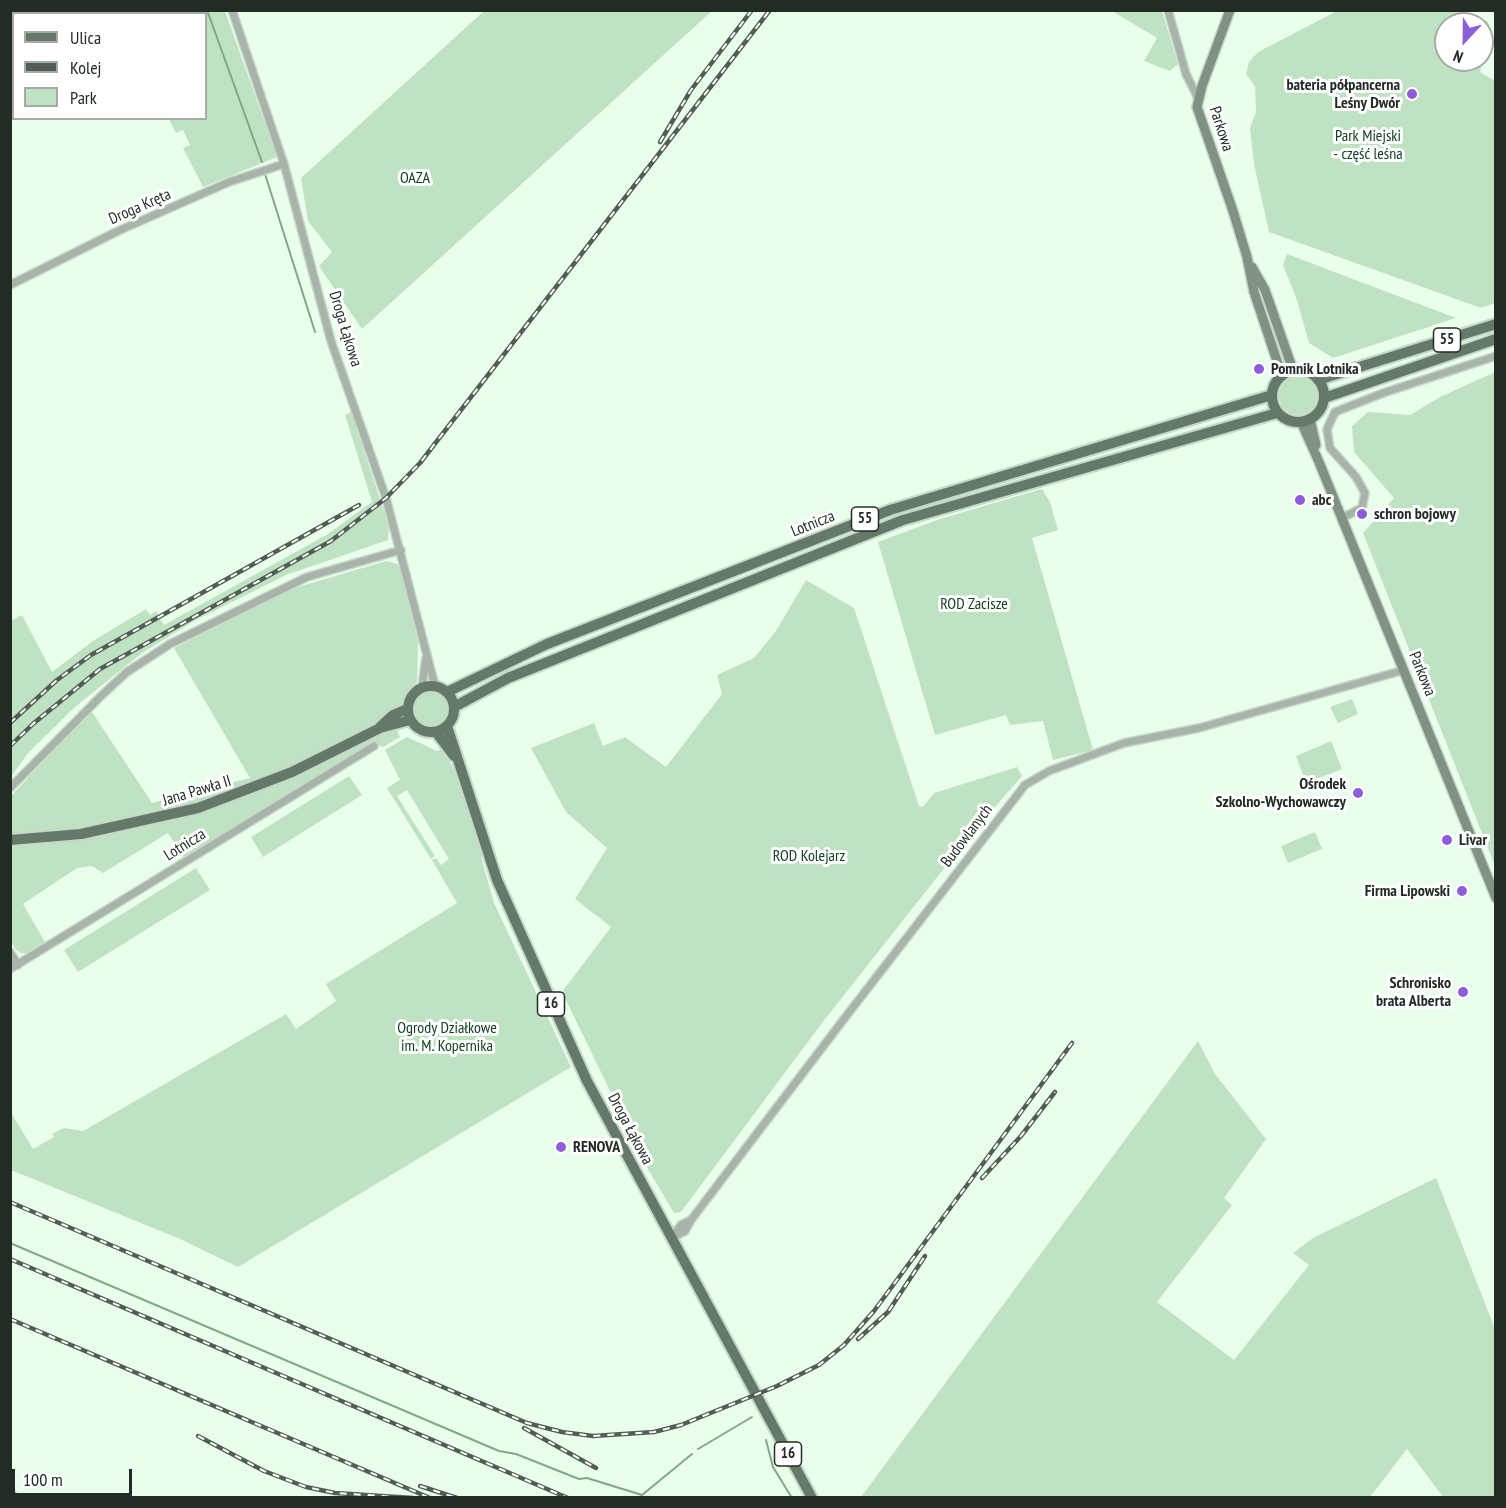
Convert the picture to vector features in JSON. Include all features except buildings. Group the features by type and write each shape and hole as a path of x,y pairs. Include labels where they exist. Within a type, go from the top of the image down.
{"main road":[{"name":"55","path":"1318,380 1496,324"},
{"name":"55","path":"1324,398 1496,339"},
{"path":"1293,370 1311,374 1318,380 1324,398 1322,406 1305,421 1288,420 1277,413 1272,394 1275,384 1282,376 1293,370"},
{"name":"Lotnicza","path":"447,692 547,644 890,510 1272,394"},
{"name":"Lotnicza","path":"454,707 527,670 903,520 1277,413"},
{"path":"410,720 407,709 412,696 422,687 435,686 447,692 454,707 452,720 447,726 435,732"},
{"name":"Jana Pawła II","path":"380,728 393,715 407,709"},
{"name":"Jana Pawła II","path":"10,840 81,834 198,808 292,772 380,728 410,720"},
{"name":"16","path":"410,720 424,731 435,732"},
{"name":"Droga Łąkowa","path":"447,726 497,880 587,1081 812,1497"},
{"name":"Droga Łąkowa","path":"435,732 456,758"}],"street":[{"name":"Droga Łąkowa","path":"232,10 284,164 331,341 387,498 435,686"},
{"name":"Parkowa","path":"1168,10 1186,74 1198,98 1199,116 1247,257 1254,292 1282,376"},
{"path":"1198,98 1230,10"},
{"name":"Droga Kręta","path":"10,285 118,231 284,164"},
{"name":"Parkowa","path":"1247,257 1265,290 1293,370"},
{"path":"1342,518 1362,508 1365,493 1356,477 1330,448 1327,439 1330,420 1342,407 1496,356"},
{"name":"Parkowa","path":"1305,421 1319,462 1496,898"},
{"path":"10,788 127,672 163,649 216,620 307,577 401,550"},
{"name":"Droga Łąkowa","path":"422,687 426,658"},
{"name":"Budowlanych","path":"672,1238 686,1231 691,1220 1025,785 1049,771 1124,743 1199,728 1404,670"},
{"name":"Lotnicza","path":"10,969 374,746"},
{"path":"10,952 18,965"},
{"path":"10,1493 14,1497"}],"green space":[{"name":"OAZA","path":"485,10 712,11 362,329 319,266 332,252 308,221 301,178"},
{"path":"225,11 277,157 203,187 183,148 190,145 183,130 176,133 170,120 207,120 207,12 118,12"},
{"path":"1112,11 1162,11 1178,64 1170,71 1144,61 1157,38"},
{"name":"Park Miejski - część leśna","path":"1337,11 1465,12 1434,12 1434,72 1480,72 1495,81 1495,303 1481,308 1269,232 1254,164 1250,128 1256,112 1255,86 1246,74 1249,62 1258,52"},
{"path":"1287,254 1456,318 1333,358 1309,343 1297,300 1283,265"},
{"path":"1495,372 1495,866 1363,533 1394,498 1354,452 1352,426 1368,412 1410,415 1440,397"},
{"path":"1298,377 1311,383 1317,396 1311,409 1298,415 1285,409 1279,396 1285,383"},
{"path":"351,412 389,526 388,540 286,575 194,621 142,653 75,707 28,753 11,777 11,621 22,615 52,672 93,641 146,609 150,615 156,611 164,625 328,534 372,502 345,415"},
{"name":"ROD Zacisze","path":"1042,489 1050,502 1058,530 1032,538 1093,750 1053,760 1043,721 1010,725 1006,715 935,735 878,542 940,519"},
{"path":"386,561 397,564 402,573 418,641 417,681 402,703 389,713 400,737 383,747 373,744 346,758 184,858 168,833 103,873 92,866 77,868 23,904 45,942 29,953 21,953 15,949 11,941 10,797 51,753 92,712 152,803 250,778 174,648 288,590"},
{"name":"ROD Kolejarz","path":"806,580 854,608 919,806 923,807 934,793 1017,767 1022,776 968,838 822,1023 681,1212 674,1213 648,1169 562,992 611,927 575,899 607,848 566,812 531,748 594,723 603,746 625,737 666,767 722,694 717,675 754,658 776,631"},
{"path":"431,691 444,697 450,710 444,723 431,729 418,723 412,710 418,697"},
{"path":"1352,699 1358,714 1338,723 1330,707"},
{"name":"Ogrody Działkowe im. M. Kopernika","path":"407,737 437,751 442,749 455,771 484,856 481,857 494,903 571,1067 238,1267 180,1239 11,1170 10,1111 33,1149 54,1137 52,1134 64,1128 83,1131 286,1014 296,1029 336,1001 326,984 457,903 432,860 436,858 441,865 449,859 407,790 397,796 435,856 431,859 387,788 400,780 385,750"},
{"path":"1331,741 1342,769 1306,783 1296,756"},
{"path":"349,776 362,795 263,857 251,837"},
{"path":"1315,832 1322,849 1288,863 1281,846"},
{"path":"196,868 210,890 78,972 64,950"},
{"path":"1198,1041 1215,1074 1266,1139 1224,1198 1232,1205 1157,1302 1234,1360 1309,1265 1293,1253 1313,1238 1436,1178 1495,1329 1495,1497 1443,1497 1407,1449 1370,1497 861,1497"}],"waterway":[{"path":"207,10 262,162"},
{"path":"265,174 315,332"},
{"path":"10,1243 499,1451 516,1454 579,1479 587,1478 642,1495 692,1454"},
{"path":"698,1449 752,1417"},
{"path":"766,1440 773,1467 792,1498"}],"railway":[{"path":"660,142 691,90 752,10"},
{"path":"10,746 34,723 100,669 331,541 386,498 420,463 770,10"},
{"path":"10,723 57,680 91,655 359,505"},
{"path":"10,1202 527,1423 562,1432 593,1436 654,1432 681,1425 777,1386 819,1365 844,1345 874,1311 1072,1043"},
{"path":"982,1178 1021,1136 1055,1092"},
{"path":"858,1339 888,1312 925,1256"},
{"path":"10,1259 568,1498"},
{"path":"10,1319 430,1498"},
{"path":"524,1428 596,1468"},
{"path":"198,1436 264,1471 306,1487 335,1493 413,1498"},
{"path":"420,1486 457,1498"}],"place":[{"name":"bateria półpancerna Leśny Dwór","path":"1412,94"},
{"name":"Pomnik Lotnika","path":"1259,369"},
{"name":"abc","path":"1300,500"},
{"name":"schron bojowy","path":"1362,514"},
{"name":"Ośrodek Szkolno-Wychowawczy","path":"1358,793"},
{"name":"Livar","path":"1447,840"},
{"name":"Firma Lipowski","path":"1462,891"},
{"name":"Schronisko brata Alberta","path":"1463,992"},
{"name":"RENOVA","path":"561,1147"}]}
